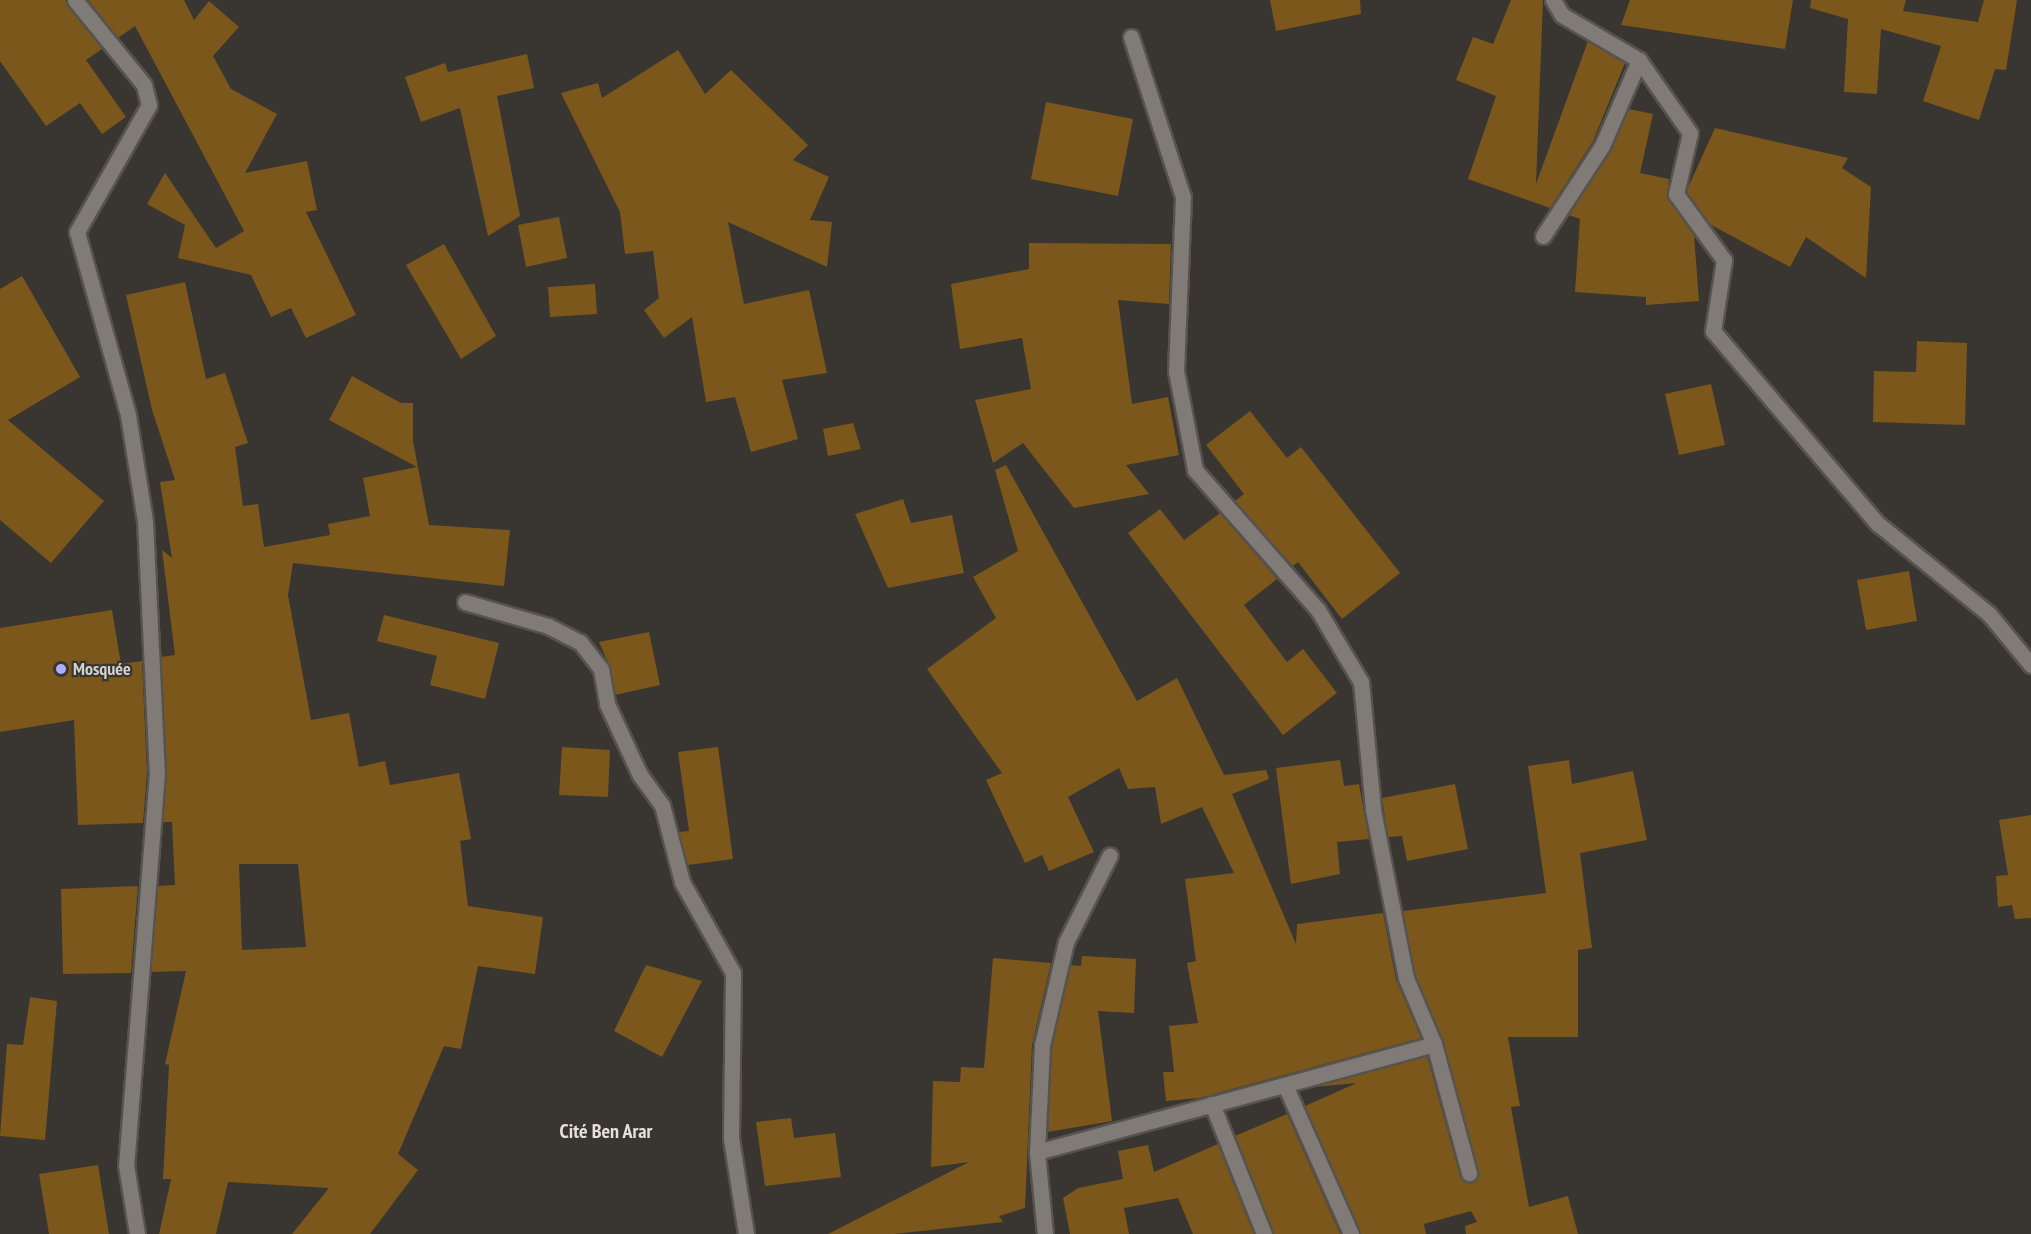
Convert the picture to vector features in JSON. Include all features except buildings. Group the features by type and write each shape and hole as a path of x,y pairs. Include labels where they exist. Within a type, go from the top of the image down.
{"street":[{"path":"75,0 144,85 149,105 77,232 128,415 145,521 157,774 126,1165 137,1234"},
{"path":"1553,0 1562,15 1639,60 1690,133 1676,194 1724,260 1713,331 1877,523 1989,614 2031,665"},
{"path":"1131,37 1183,197 1176,371 1195,470 1318,610 1361,682 1373,810 1404,967 1434,1044 1469,1173"},
{"path":"1543,236 1602,146 1639,60"},
{"path":"465,602 548,626 580,642 601,669 607,704 640,775 662,805 682,882 733,973 731,1138 746,1234"},
{"path":"1045,1234 1037,1152 1042,1045 1066,942 1110,855"},
{"path":"1037,1152 1434,1044"},
{"path":"1285,1085 1351,1234"},
{"path":"1212,1104 1264,1234"}],"place":[{"name":"Mosquée","path":"61,669"}],"district":[{"name":"Cité Ben Arar","path":"606,1131"}]}
